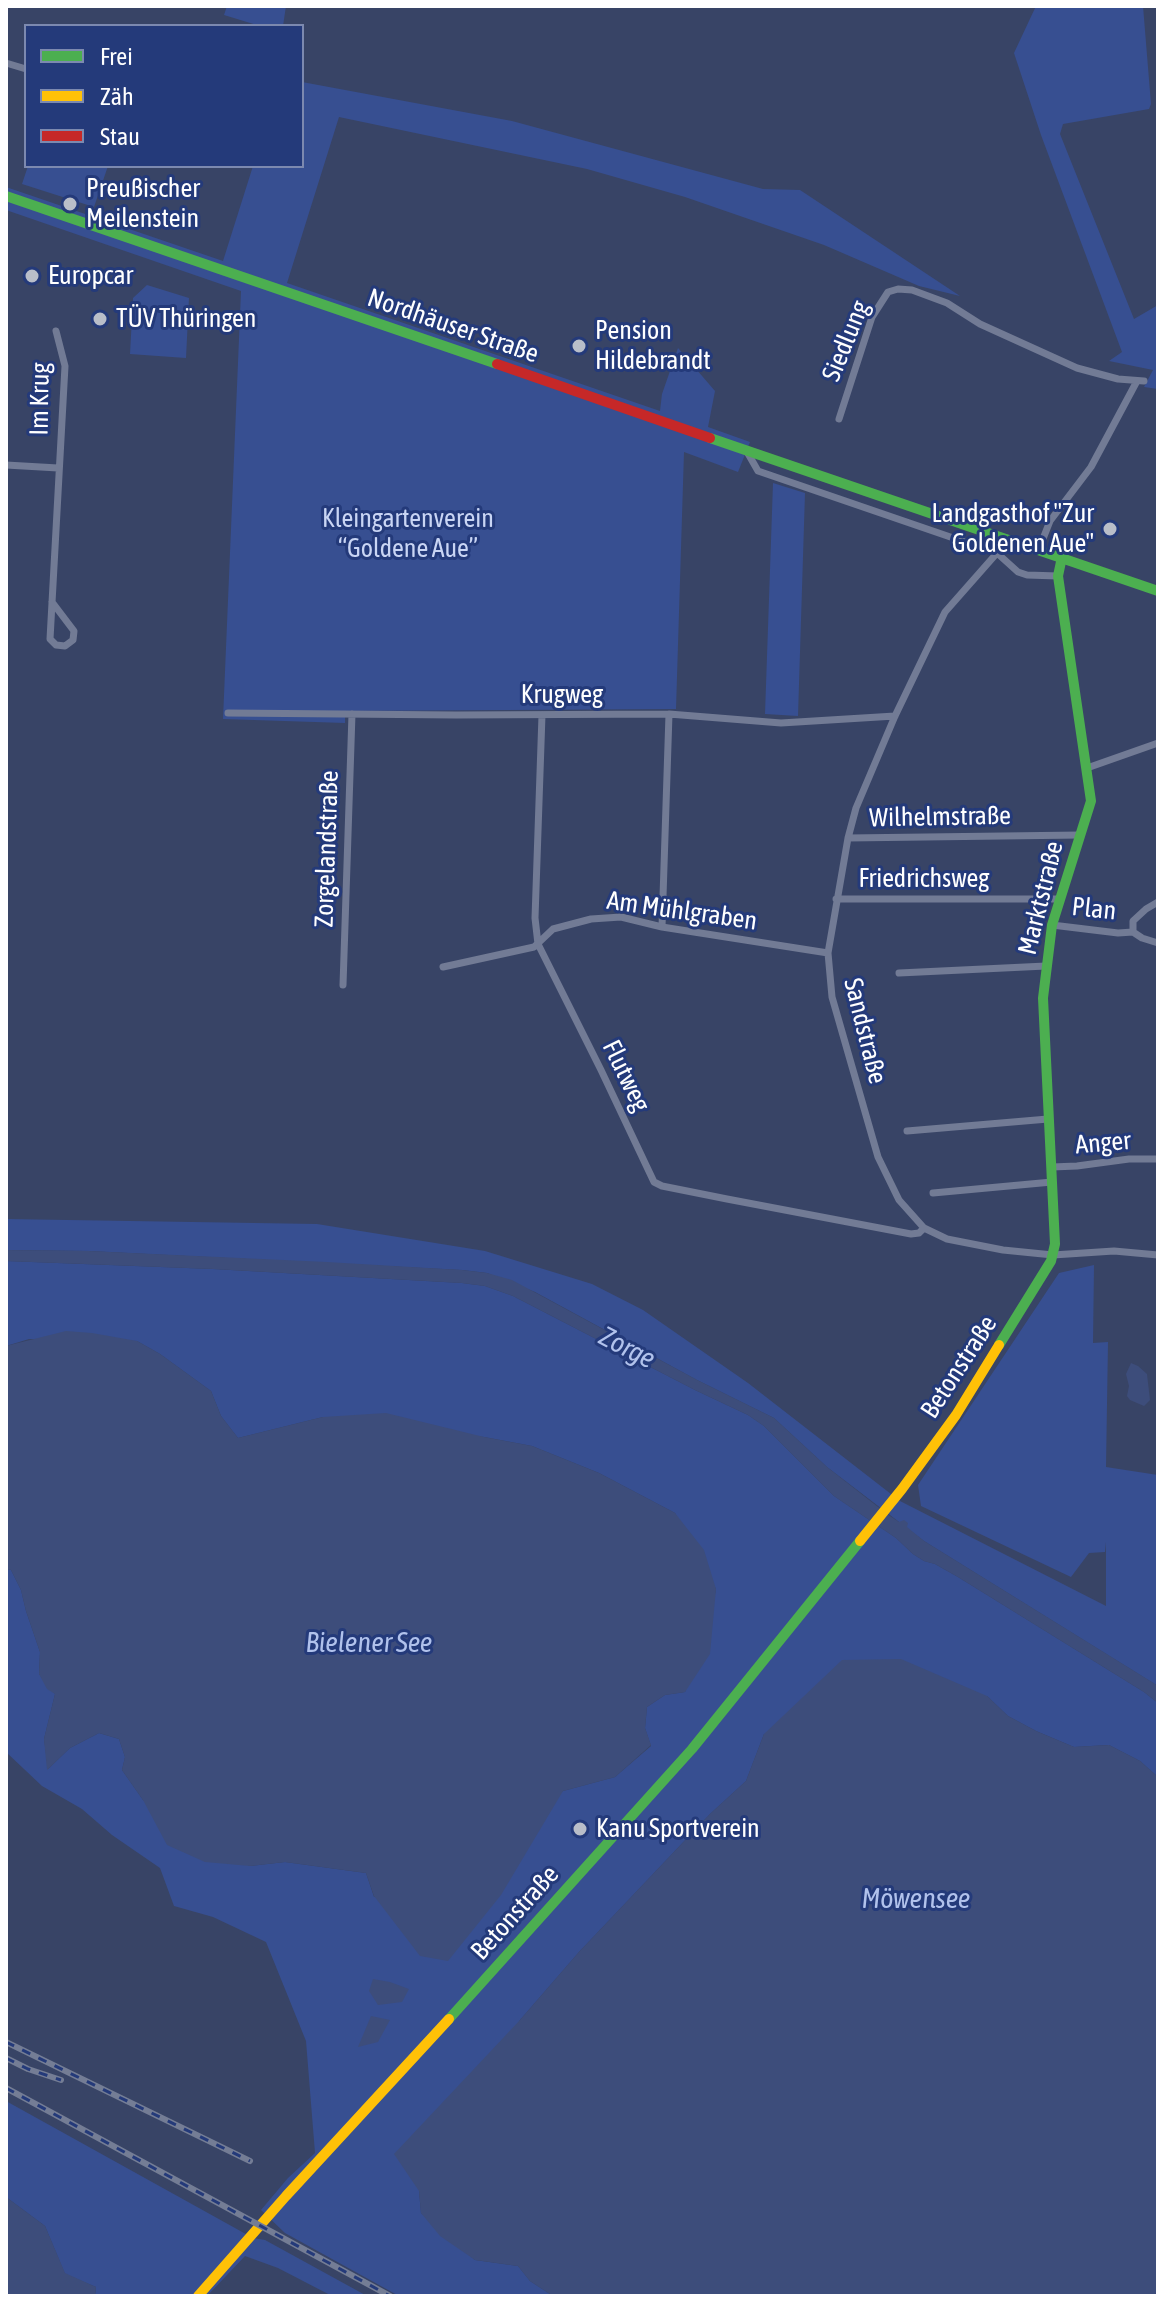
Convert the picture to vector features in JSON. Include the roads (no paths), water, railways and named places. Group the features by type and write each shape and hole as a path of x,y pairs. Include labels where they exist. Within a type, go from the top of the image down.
{"street":[{"name":"Nordhäuser Straße","path":"6,196 1158,591"},
{"name":"Siedlung","path":"839,419 872,317 888,292 898,289 912,290 947,303 980,324 1058,361 1140,381 1091,467 1050,521 1039,549"},
{"name":"Im Krug","path":"52,602 74,631 73,640 65,646 56,645 50,639 58,468 65,366 56,331"},
{"path":"745,450 758,471 997,553 1018,572 1058,576"},
{"name":"Im Krug","path":"6,465 58,468"},
{"name":"Sandstraße","path":"1006,538 997,553 945,612 895,716 856,808 828,953 832,997 878,1157 899,1200 924,1228 947,1239 979,1246 1053,1255 1114,1251 1158,1255"},
{"name":"Marktstraße","path":"1053,1255 1055,1244 1043,998 1052,925 1091,801 1058,576 1062,557"},
{"name":"Krugweg","path":"228,713 669,714 781,723 895,716"},
{"name":"Zorgelandstraße","path":"343,985 352,714"},
{"path":"662,927 669,714"},
{"name":"Flutweg","path":"542,715 535,918 538,944 654,1182 911,1234 919,1233 924,1228"},
{"path":"1087,768 1158,743"},
{"name":"Wilhelmstraße","path":"848,838 1080,835"},
{"name":"Friedrichsweg","path":"836,899 1060,899"},
{"path":"1158,902 1133,921 1133,932 1158,943"},
{"name":"Am Mühlgraben","path":"443,967 526,950 538,944 553,929 591,919 621,917 662,927 828,953"},
{"name":"Plan","path":"1052,925 1133,932"},
{"path":"899,973 1046,966"},
{"path":"907,1131 1048,1119"},
{"name":"Anger","path":"1052,1167 1158,1159"},
{"path":"933,1193 1052,1182"},
{"name":"Betonstraße","path":"198,2296 692,1749 894,1498 956,1415 1053,1255"}],"water":[{"name":"Zorge","path":"6,1250 89,1251 462,1270 512,1280 774,1418 827,1467 887,1514 899,1522 904,1520 908,1523 907,1527 924,1541 1158,1686 1158,1703 958,1577 913,1554 896,1538 834,1496 764,1426 748,1415 513,1296 485,1286 462,1283 6,1261"},
{"name":"Bielener See","path":"66,1331 137,1341 160,1354 211,1391 221,1416 238,1438 323,1417 386,1413 532,1446 599,1473 675,1513 704,1550 716,1589 710,1654 685,1692 665,1695 647,1707 645,1728 651,1745 615,1777 563,1791 501,1895 448,1961 420,1956 374,1896 366,1873 285,1862 250,1866 205,1862 167,1845 143,1800 122,1770 125,1757 119,1739 99,1733 70,1748 47,1770 44,1739 55,1694 47,1689 39,1674 40,1652 21,1590 11,1570 6,1569 6,1346"},
{"path":"1131,1363 1147,1374 1150,1400 1144,1406 1127,1396 1129,1386 1126,1374"},
{"name":"Möwensee","path":"901,1659 987,1696 1008,1716 1036,1731 1074,1747 1109,1745 1140,1761 1158,1777 1158,2296 553,2296 530,2281 518,2266 475,2260 440,2236 421,2213 419,2191 394,2154 520,2020 579,1952 710,1814 746,1781 764,1734 842,1660"},
{"path":"373,1979 409,1989 402,2002 378,2005 369,1991"},
{"path":"371,2016 390,2020 378,2042 358,2047"},
{"path":"6,2197 45,2226 65,2273 96,2287 95,2296 6,2296"}],"railway":[{"path":"6,2042 250,2161"},
{"path":"6,2058 61,2080"},
{"path":"6,2088 390,2296"}],"place":[{"name":"Preußischer Meilenstein","path":"70,204"},
{"name":"Europcar","path":"32,276"},
{"name":"TÜV Thüringen","path":"100,319"},
{"name":"Pension Hildebrandt","path":"579,346"},
{"name":"Landgasthof \"Zur Goldenen Aue\"","path":"1110,529"},
{"name":"Kanu Sportverein","path":"580,1829"}],"park label":[{"name":"Kleingartenverein “Goldene Aue”","path":"408,534"}]}
